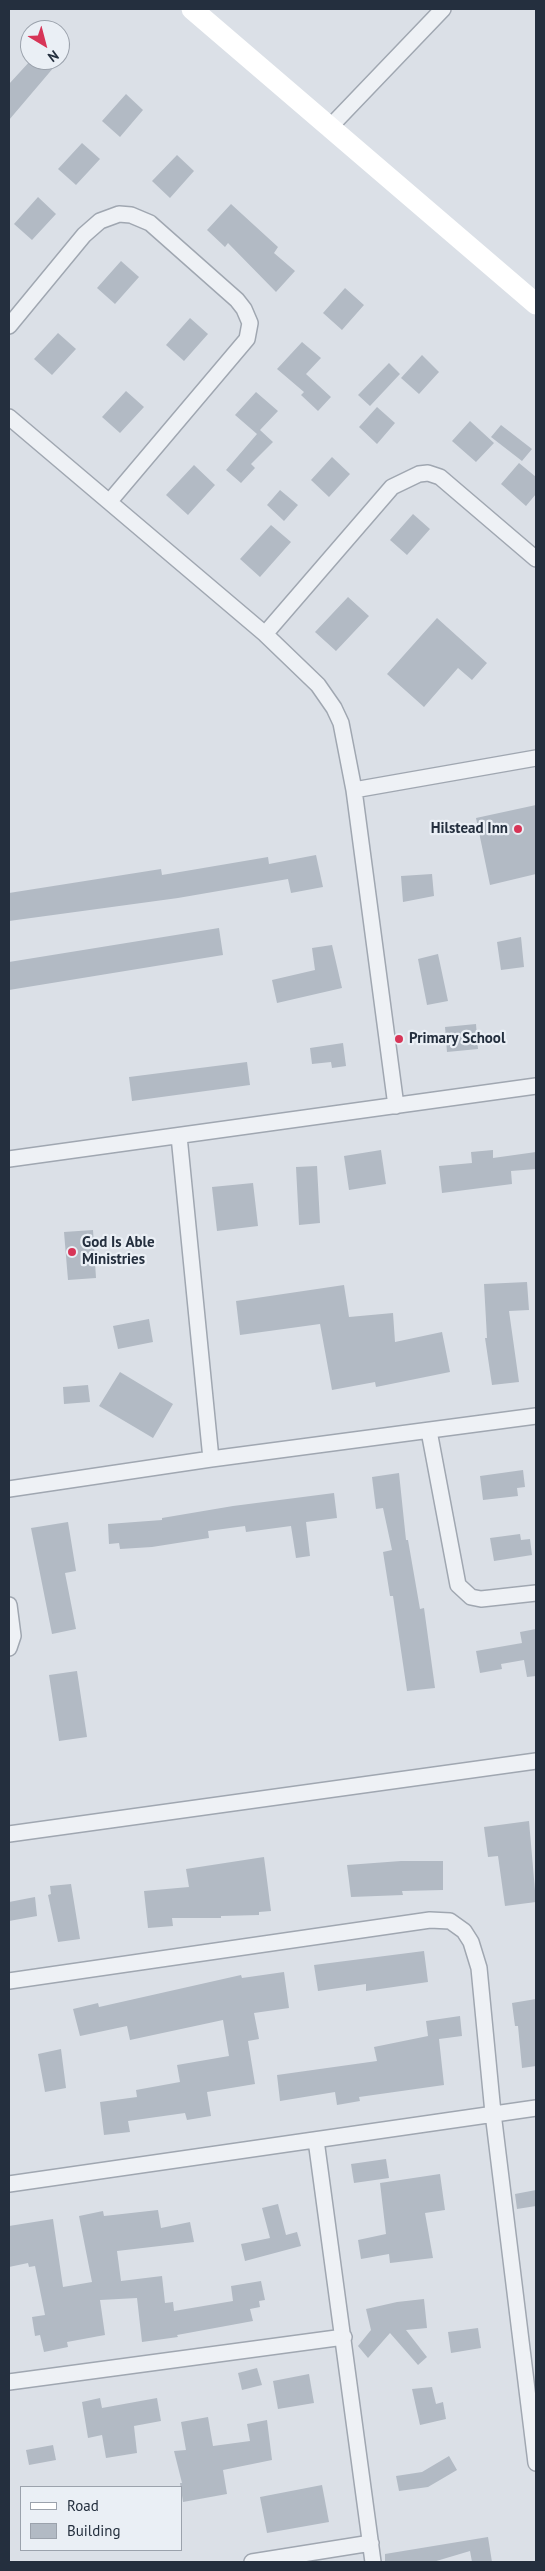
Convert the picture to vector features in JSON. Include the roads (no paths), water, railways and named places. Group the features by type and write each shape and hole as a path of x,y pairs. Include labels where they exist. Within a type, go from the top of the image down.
{"street":[{"path":"192,9 536,304"},
{"path":"329,128 443,9"},
{"path":"9,326 84,235 100,222 119,214 131,215 150,223 237,300 244,309 250,323 247,339 110,501"},
{"path":"9,417 265,634 318,685 334,708 341,723 354,790 396,1106"},
{"path":"265,634 392,487 419,474 428,473 440,477 536,559"},
{"path":"354,790 536,758"},
{"path":"9,1159 536,1086"},
{"path":"179,1136 211,1459"},
{"path":"9,1489 211,1459 536,1416"},
{"path":"429,1431 458,1585 471,1597 481,1599 536,1593"},
{"path":"9,1605 13,1636 9,1648"},
{"path":"9,1834 536,1761"},
{"path":"9,1981 430,1920 450,1921 464,1931 471,1942 479,1968 494,2113 536,2463"},
{"path":"9,2184 536,2108"},
{"path":"316,2140 373,2562"},
{"path":"9,2382 344,2337"},
{"path":"252,2562 370,2543"}],"place":[{"name":"Hilstead Inn","path":"518,829"},
{"name":"Primary School","path":"399,1039"},
{"name":"God Is Able Ministries","path":"72,1252"}]}
